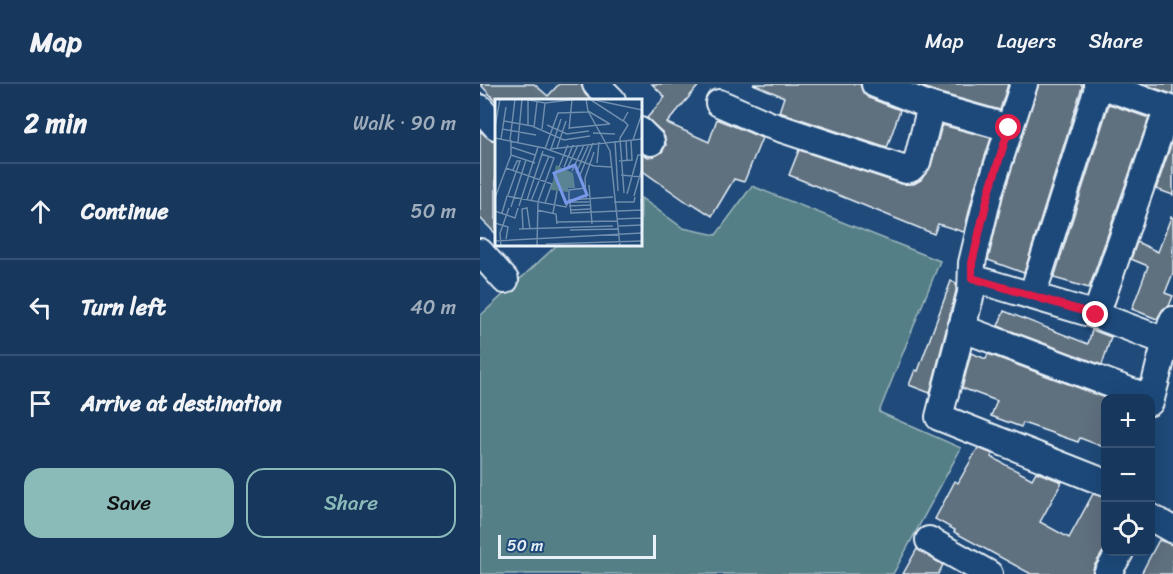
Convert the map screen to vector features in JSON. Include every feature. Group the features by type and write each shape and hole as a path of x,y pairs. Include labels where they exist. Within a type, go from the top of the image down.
{"street":[{"path":"596,84 611,99"},
{"path":"875,84 931,106 1009,128"},
{"path":"1024,84 989,192 972,263 971,293 939,417 1101,481"},
{"path":"1032,296 1098,84 1170,109 1096,315"},
{"path":"719,103 767,124 906,170 917,162 931,106"},
{"path":"480,108 495,125"},
{"path":"480,252 505,280"},
{"path":"972,278 1096,315 1169,330 1167,370 1154,394"},
{"path":"961,328 1135,394"},
{"path":"1155,520 1173,530"},
{"path":"929,540 989,574"},
{"path":"1107,574 1118,556"}],"green space":[{"path":"752,186 940,261 879,412 961,448 893,574 480,574 480,316 556,246 642,246 642,199 683,228 716,235"}],"building":[{"path":"480,84 534,84 548,96 559,84 581,84 590,99 495,99"},
{"path":"652,84 700,84 667,123 709,142 717,119 762,138 744,182 734,179 712,216 692,203 691,205 642,170 642,154 648,157 655,156 662,152 666,145 662,132 647,118 665,97"},
{"path":"753,84 860,84 863,93 869,98 900,110 887,148 779,112 784,97"},
{"path":"916,84 1008,84 1000,110"},
{"path":"1039,84 1082,84 1082,87 1024,273 988,260 1003,196"},
{"path":"1143,84 1173,84 1173,91 1172,94"},
{"path":"1109,104 1149,118 1089,288 1054,278"},
{"path":"942,125 991,138 975,187 964,232 938,224 934,234 789,175 799,150 901,184 914,184 921,180 931,166"},
{"path":"480,131 495,141 495,233 480,218"},
{"path":"1173,139 1173,195 1156,189"},
{"path":"1171,217 1173,218 1173,273 1165,293 1173,296 1169,306 1163,309 1157,319 1132,309 1148,266 1131,259 1137,242 1158,252"},
{"path":"951,281 956,283 956,291 930,393 909,385 915,370 918,371"},
{"path":"1004,311 1088,344 1092,330 1111,337 1102,365 998,326"},
{"path":"971,353 986,359 988,354 1101,396 1101,446 1080,438 1078,442 1023,423 1021,427 991,416 997,401 962,388"},
{"path":"978,448 993,454 991,457 1032,479 1036,472 1062,482 1040,522 1069,538 1093,494 1101,496 1101,555 1092,574 1031,574 954,532 955,530 935,519 955,481 958,483"},
{"path":"1159,540 1173,545 1173,574 1141,574 1151,556 1155,556 1155,548"},
{"path":"917,549 943,565 938,574 903,574"}],"route":[{"path":"1009,128 989,192 972,263 972,278 1096,315"}]}
